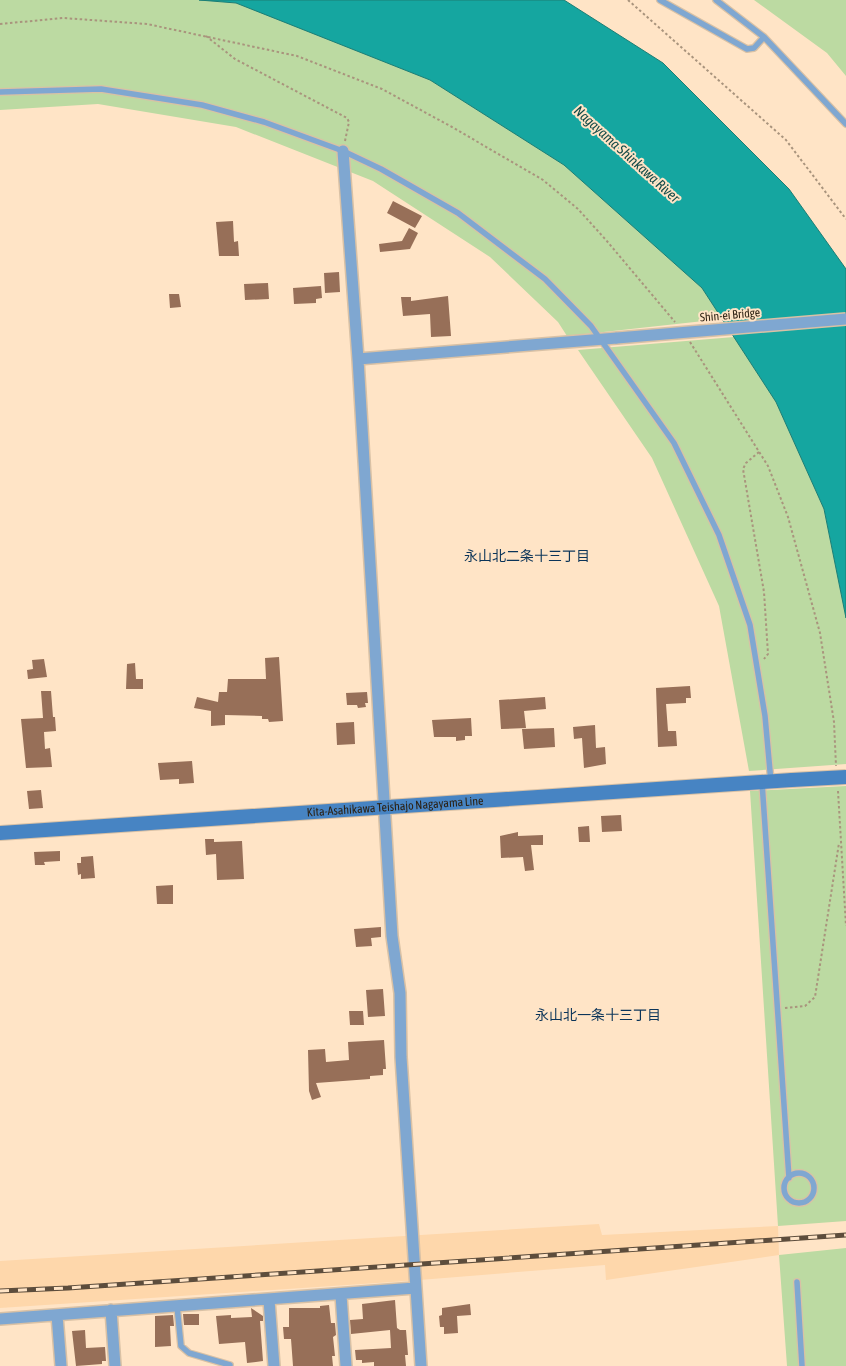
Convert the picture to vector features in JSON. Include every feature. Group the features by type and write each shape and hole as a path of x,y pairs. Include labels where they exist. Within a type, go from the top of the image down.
{"main road":[{"name":"Kita-Asahikawa Teishajo Nagayama Line","path":"0,833 846,777"}],"street":[{"path":"343,151 358,359 392,936 400,993 401,1057 421,1366"},
{"name":"Shin-ei Bridge","path":"358,359 846,319"},
{"path":"0,1319 415,1288"},
{"path":"341,1295 346,1366"},
{"path":"269,1300 274,1366"},
{"path":"112,1310 115,1366"},
{"path":"57,1316 61,1366"}],"lane":[{"path":"660,0 747,49 754,48 764,36"},
{"path":"716,0 764,36 846,124"},
{"path":"0,92 101,89 148,95 202,105 264,122 343,151 380,169 458,213 545,279 602,340 674,443 719,535 750,625 765,716 777,1009 789,1178 785,1191 790,1200 799,1203 808,1200 814,1187 810,1178 797,1174 789,1178"},
{"path":"797,1282 802,1366"},
{"path":"177,1306 181,1346 189,1353 230,1364"}],"path":[{"path":"628,0 786,140 846,219"},
{"path":"206,35 235,59 346,118 349,122 343,151"},
{"path":"757,669 768,654 764,592 743,469 746,462 759,452"},
{"path":"777,1009 805,1006 815,997 840,838"}],"shaded area":[{"path":"599,1224 602,1235 778,1226 779,1255 606,1280 605,1265 407,1281 0,1308 0,1261"}],"green space":[{"path":"0,0 199,0 236,3 430,80 564,165 702,288 722,319 567,336 558,322 490,257 373,181 236,127 98,104 0,110"},
{"path":"754,0 846,0 846,76 827,53"},
{"path":"734,337 776,402 824,509 846,618 846,764 749,771 719,606 652,458 578,350"},
{"path":"846,786 846,1221 778,1226 750,791"},
{"path":"846,1248 846,1366 787,1366 779,1255"}],"water":[{"name":"Nagayama Shinkawa River","path":"199,0 564,0 663,63 789,189 846,269 846,618 824,509 776,402 702,288 564,165 430,80 236,3"}],"building":[{"path":"393,201 422,216 415,228 387,213"},
{"path":"233,221 234,242 238,241 239,256 219,256 216,222"},
{"path":"409,228 418,233 410,249 380,252 379,244 402,241"},
{"path":"339,272 340,292 325,293 324,273"},
{"path":"268,283 269,299 245,300 244,284"},
{"path":"321,286 322,298 316,299 316,303 294,304 293,288"},
{"path":"169,294 179,294 181,307 170,308"},
{"path":"448,296 451,336 431,337 430,314 403,316 401,297 411,297 411,301"},
{"path":"279,657 283,721 269,722 268,719 262,719 262,716 225,715 225,725 211,726 211,711 194,708 197,697 218,702 219,692 227,692 228,679 266,679 265,658"},
{"path":"44,659 47,677 28,679 27,670 33,669 32,660"},
{"path":"135,663 136,679 143,679 143,689 126,689 127,664"},
{"path":"690,686 691,698 686,698 686,703 666,704 668,731 676,731 677,746 658,747 656,688"},
{"path":"41,691 51,691 53,717 55,717 56,731 44,732 45,749 50,748 52,767 26,768 21,719 43,718"},
{"path":"367,692 368,703 365,703 366,707 358,708 357,705 347,705 346,693"},
{"path":"545,697 546,709 524,711 526,728 501,729 499,700"},
{"path":"471,718 472,736 465,736 465,740 456,741 456,737 434,737 432,720"},
{"path":"354,722 355,744 337,745 336,723"},
{"path":"595,725 596,748 605,747 606,764 584,768 582,738 574,739 573,727"},
{"path":"554,728 555,747 524,749 522,729"},
{"path":"192,761 194,783 179,784 179,779 160,780 158,763"},
{"path":"41,790 43,808 29,809 27,791"},
{"path":"621,815 622,831 602,832 601,816"},
{"path":"589,826 590,842 579,842 578,827"},
{"path":"518,832 518,836 543,835 543,845 531,845 534,870 525,871 523,857 501,858 500,836"},
{"path":"205,839 214,839 214,842 242,841 244,879 217,880 216,854 206,855"},
{"path":"60,851 60,861 44,862 45,865 35,865 34,852"},
{"path":"93,856 95,878 81,879 81,874 78,875 77,863 81,863 81,857"},
{"path":"173,885 173,904 157,904 156,886"},
{"path":"381,927 381,937 371,938 372,946 356,947 354,929"},
{"path":"383,989 385,1016 368,1017 366,990"},
{"path":"349,1011 363,1011 364,1025 350,1025"},
{"path":"384,1040 386,1069 383,1069 383,1075 370,1076 370,1079 316,1083 321,1097 312,1100 309,1091 308,1050 325,1049 326,1062 349,1060 348,1042"},
{"path":"395,1300 397,1328 406,1330 408,1355 405,1355 406,1366 374,1366 374,1362 362,1363 362,1360 356,1360 355,1350 391,1348 390,1330 351,1334 350,1320 363,1319 362,1304"},
{"path":"470,1304 471,1315 457,1316 458,1333 444,1334 444,1327 440,1327 439,1316 442,1315 442,1308"},
{"path":"329,1305 331,1323 335,1323 336,1335 333,1337 335,1356 332,1356 333,1366 293,1366 291,1339 284,1339 283,1327 289,1327 289,1308 320,1308 320,1306"},
{"path":"251,1308 263,1316 263,1321 260,1321 263,1361 247,1363 245,1342 219,1344 216,1316 231,1315 231,1318 252,1317"},
{"path":"183,1314 199,1314 199,1325 184,1325"},
{"path":"173,1315 174,1326 170,1326 171,1346 155,1347 155,1316"},
{"path":"85,1330 86,1348 105,1347 106,1361 102,1361 102,1364 76,1366 72,1331"}],"railway":[{"path":"0,1291 846,1235"}],"district":[{"name":"永山北二条十三丁目","path":"527,556"},
{"name":"永山北一条十三丁目","path":"598,1015"}]}
